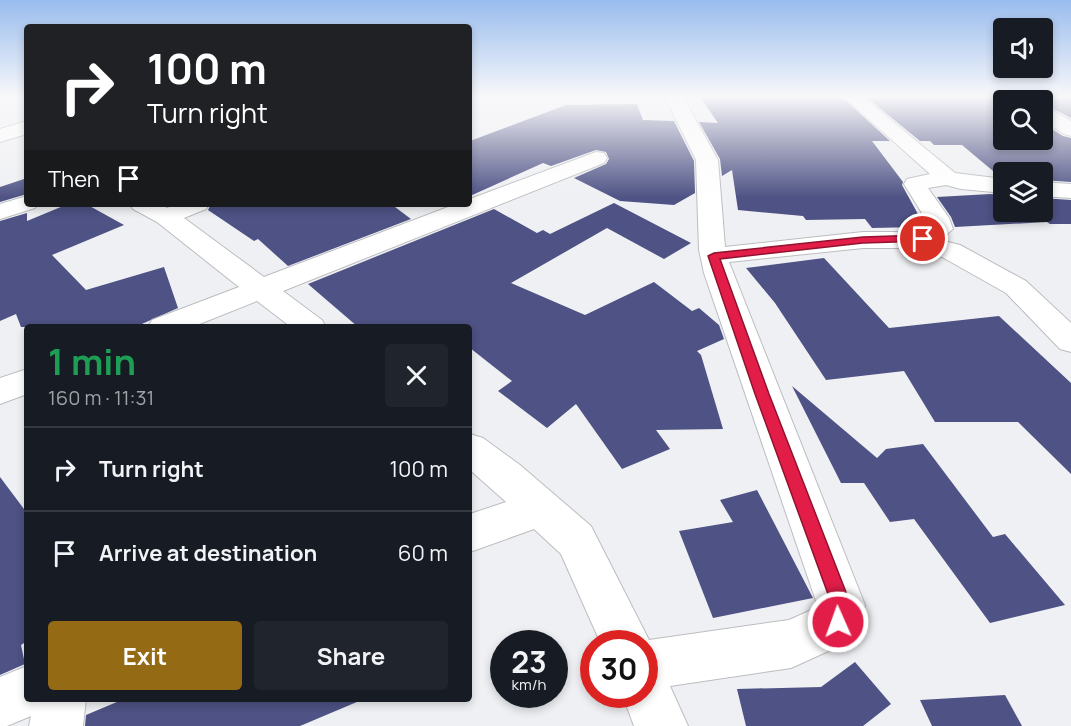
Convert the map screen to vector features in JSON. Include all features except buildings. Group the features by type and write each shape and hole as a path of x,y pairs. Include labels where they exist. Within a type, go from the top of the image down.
{"street":[{"path":"658,663 791,644 838,622 842,605 762,394 714,256 706,160 691,131"},
{"path":"892,131 947,178 961,182 993,185"},
{"path":"472,206 596,158"},
{"path":"947,178 915,184 936,218 946,240 1016,287 1071,341"},
{"path":"1053,190 1071,191"},
{"path":"0,212 24,204"},
{"path":"148,207 166,217 307,324"},
{"path":"166,217 190,207"},
{"path":"171,324 470,207"},
{"path":"714,256 863,240 946,240"},
{"path":"0,391 24,382"},
{"path":"472,451 576,540 619,630"},
{"path":"472,532 540,508"},
{"path":"0,703 24,693"},
{"path":"56,726 60,702"},
{"path":"653,708 661,726"}],"route":[{"path":"838,622 842,605 762,394 718,273 714,256 863,240 923,239"}]}
